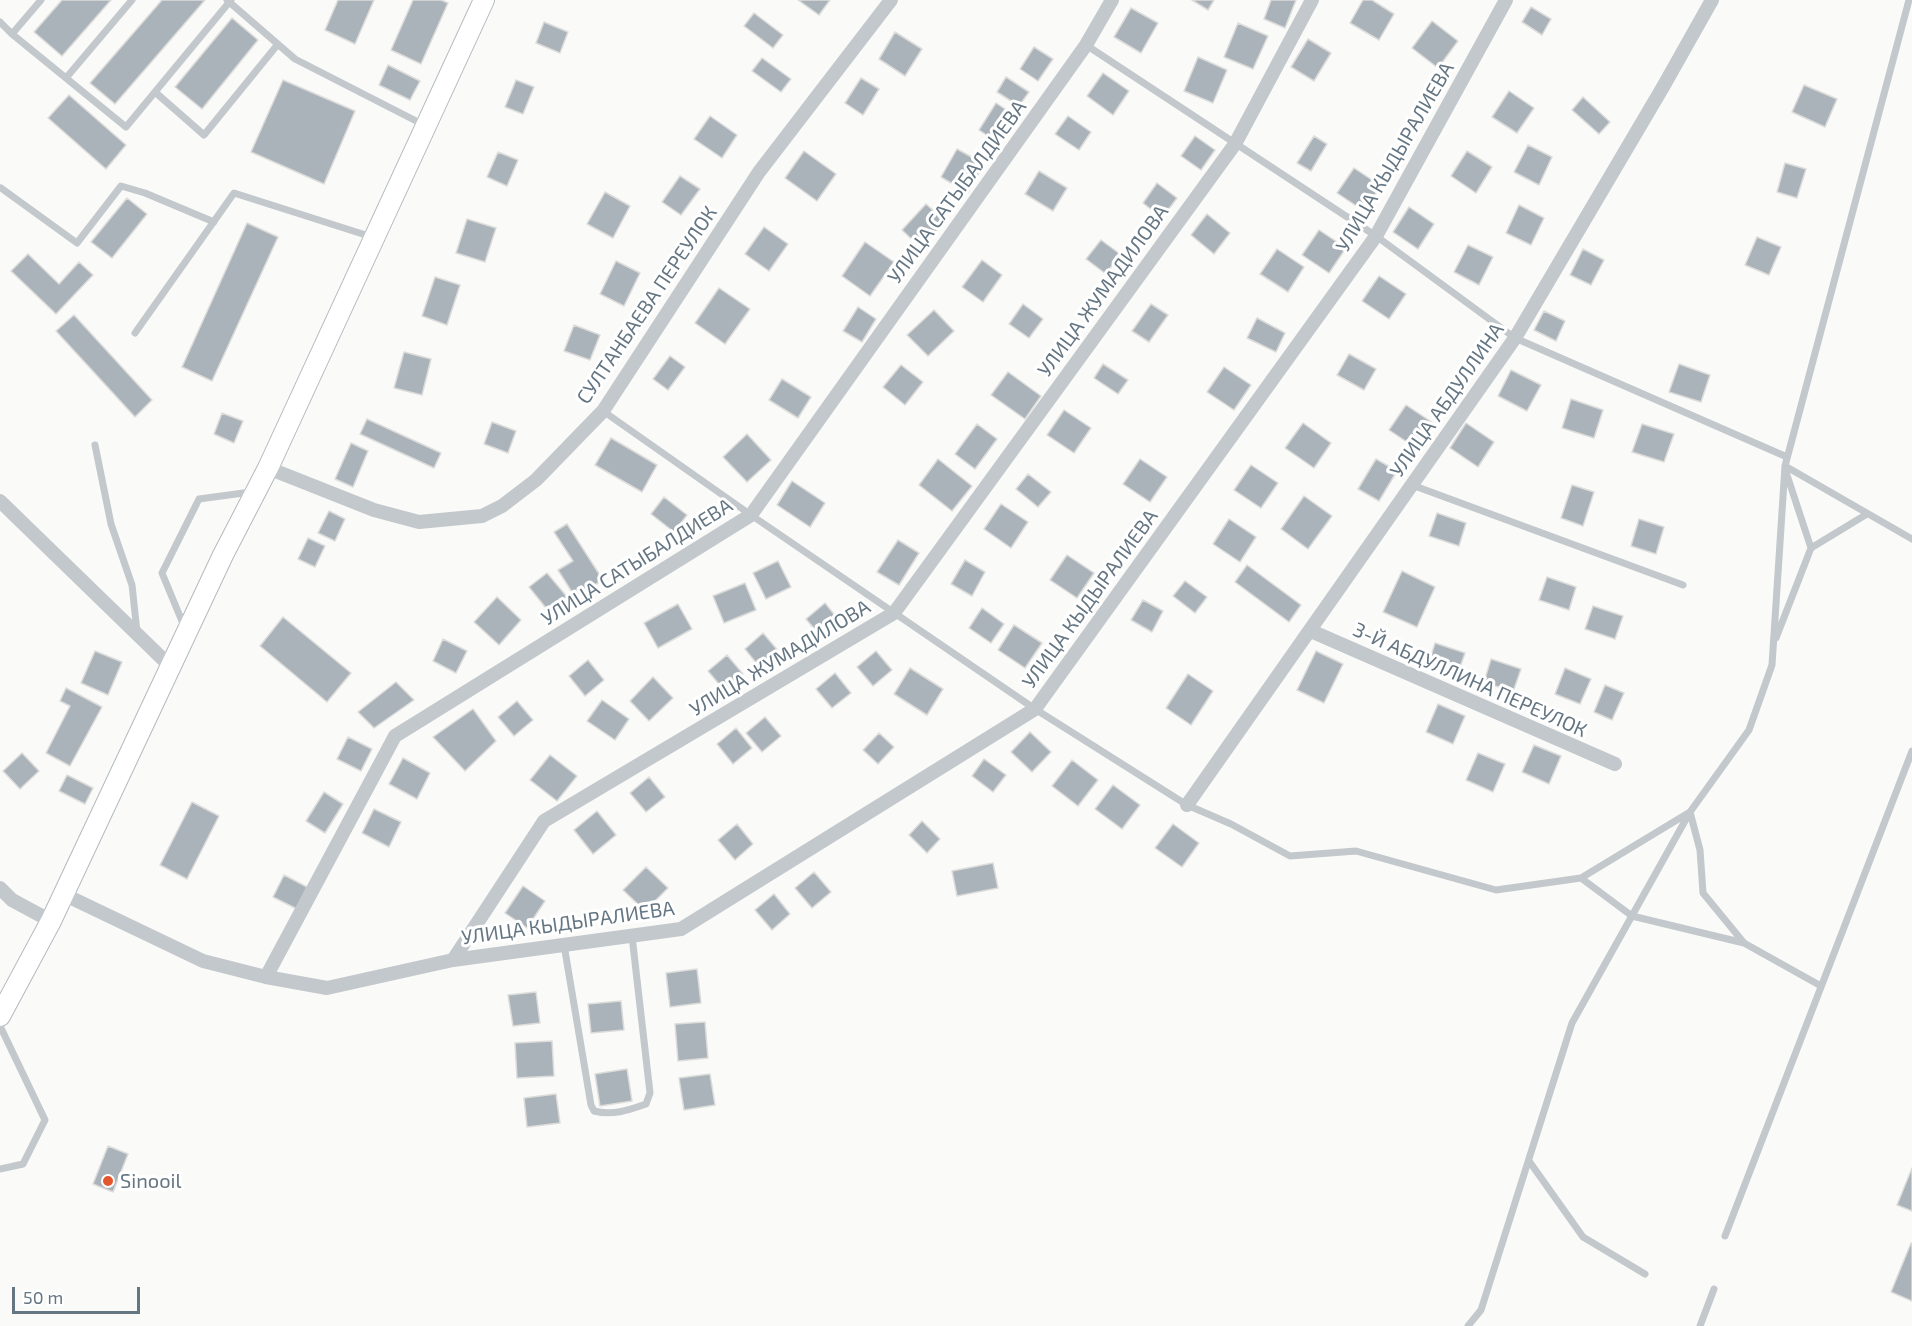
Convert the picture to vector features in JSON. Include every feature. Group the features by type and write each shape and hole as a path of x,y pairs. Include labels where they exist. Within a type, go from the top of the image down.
{"main road":[{"path":"0,1016 51,921 223,555 268,468 484,0"}],"street":[{"name":"СУЛТАНБАЕВА ПЕРЕУЛОК","path":"268,468 374,510 419,522 482,516 502,506 536,480 603,411 759,172 891,0"},
{"name":"УЛИЦА САТЫБАЛДИЕВА","path":"266,977 395,736 751,515 1086,45 1112,0"},
{"name":"УЛИЦА ЖУМАДИЛОВА","path":"453,960 544,821 894,612 1235,144 1312,0"},
{"name":"УЛИЦА КЫДЫРАЛИЕВА","path":"453,960 681,929 1035,709 1376,236 1506,0"},
{"name":"УЛИЦА АБДУЛЛИНА","path":"1187,805 1515,338 1712,0"},
{"path":"0,501 171,667"},
{"name":"3-Й АБДУЛЛИНА ПЕРЕУЛОК","path":"1311,631 1615,764"},
{"path":"0,888 12,900 51,921"},
{"path":"63,894 203,961 266,977 327,987 453,960"}],"lane":[{"path":"12,34 41,0"},
{"path":"66,78 132,0"},
{"path":"1468,1326 1481,1310 1572,1023 1690,812 1749,730 1772,665 1785,466 1909,0"},
{"path":"0,22 126,127 229,1 295,59 426,126"},
{"path":"156,92 204,135 278,44"},
{"path":"1086,45 1376,236 1515,338 1787,457"},
{"path":"1,188 77,243 121,186 145,193 214,222"},
{"path":"135,333 234,193 375,237"},
{"path":"603,411 1035,709 1187,805 1231,824 1290,856 1356,851 1496,890 1581,878 1690,812"},
{"path":"95,445 111,524 132,585 137,634"},
{"path":"1785,466 1912,539"},
{"path":"1785,466 1811,548"},
{"path":"1412,485 1683,585"},
{"path":"188,633 162,573 199,499 257,491"},
{"path":"1773,646 1811,548 1867,514"},
{"path":"1725,1236 1912,751"},
{"path":"1690,812 1700,850 1702,893 1744,943"},
{"path":"1581,878 1632,916 1744,943 1821,986"},
{"path":"564,945 591,1105 594,1111 606,1114 646,1104 650,1093 632,936"},
{"path":"0,1026 45,1120 23,1164 0,1169"},
{"path":"1528,1161 1583,1237 1645,1275"},
{"path":"1700,1326 1714,1288"}],"building":[{"path":"62,0 111,0 62,56 34,32"},
{"path":"162,0 205,0 115,104 90,83"},
{"path":"338,0 374,0 355,44 325,30"},
{"path":"413,0 441,0 448,3 421,64 391,50"},
{"path":"798,0 830,0 819,15"},
{"path":"1192,0 1214,0 1208,10"},
{"path":"1271,0 1296,0 1285,28 1264,19"},
{"path":"1363,0 1372,0 1394,14 1379,40 1350,23"},
{"path":"1531,7 1551,19 1542,35 1522,22"},
{"path":"1131,8 1158,23 1141,53 1114,37"},
{"path":"754,13 783,35 773,48 744,26"},
{"path":"232,18 258,40 202,109 175,87"},
{"path":"1432,21 1458,41 1438,68 1412,48"},
{"path":"544,22 568,32 560,53 536,43"},
{"path":"1238,23 1268,36 1253,69 1224,57"},
{"path":"895,32 922,49 905,76 879,59"},
{"path":"1308,39 1331,53 1314,81 1291,67"},
{"path":"1034,47 1053,59 1038,81 1020,69"},
{"path":"1198,57 1227,70 1213,103 1184,91"},
{"path":"762,58 791,79 781,92 752,71"},
{"path":"388,65 420,81 410,100 379,85"},
{"path":"1103,73 1129,91 1113,115 1087,96"},
{"path":"1006,77 1029,92 1019,106 997,92"},
{"path":"861,78 879,89 863,115 845,103"},
{"path":"283,80 355,111 324,184 251,152"},
{"path":"516,80 534,87 523,114 505,107"},
{"path":"1804,85 1837,99 1825,127 1792,112"},
{"path":"1509,91 1534,108 1517,133 1492,117"},
{"path":"69,95 126,145 106,169 48,118"},
{"path":"1583,97 1610,122 1599,134 1572,110"},
{"path":"996,103 1014,115 997,142 979,130"},
{"path":"710,116 737,135 722,158 694,139"},
{"path":"1068,116 1091,132 1079,150 1055,134"},
{"path":"1195,136 1215,150 1201,170 1181,156"},
{"path":"1314,136 1327,144 1311,171 1297,163"},
{"path":"1528,145 1552,157 1539,185 1514,172"},
{"path":"957,149 984,164 968,193 941,177"},
{"path":"804,151 836,174 817,201 785,178"},
{"path":"1467,151 1492,167 1476,193 1451,176"},
{"path":"498,152 518,160 507,186 487,177"},
{"path":"1785,163 1806,169 1797,198 1777,192"},
{"path":"1354,168 1381,186 1364,211 1337,193"},
{"path":"1039,171 1067,188 1053,211 1025,194"},
{"path":"680,176 700,189 681,215 662,202"},
{"path":"1157,183 1177,198 1162,218 1143,203"},
{"path":"605,192 630,206 613,238 587,224"},
{"path":"127,198 147,214 112,258 91,242"},
{"path":"926,204 945,221 921,248 902,230"},
{"path":"1519,205 1544,218 1531,245 1506,233"},
{"path":"1409,207 1434,224 1418,249 1393,232"},
{"path":"1207,214 1230,233 1214,254 1191,235"},
{"path":"467,219 496,228 485,262 456,253"},
{"path":"247,223 278,237 212,381 182,367"},
{"path":"764,227 788,244 769,271 745,254"},
{"path":"1319,230 1346,248 1329,273 1302,255"},
{"path":"1757,237 1781,247 1769,275 1745,265"},
{"path":"1101,240 1120,254 1106,274 1086,259"},
{"path":"865,242 894,262 870,296 842,276"},
{"path":"1468,245 1493,257 1479,285 1454,272"},
{"path":"1277,249 1304,267 1288,292 1260,274"},
{"path":"1583,249 1604,260 1591,285 1570,275"},
{"path":"28,254 59,284 79,262 93,275 56,314 11,271"},
{"path":"982,260 1002,275 983,302 962,287"},
{"path":"616,261 640,273 624,306 600,294"},
{"path":"1379,276 1406,294 1389,319 1362,301"},
{"path":"435,277 460,285 447,325 422,316"},
{"path":"719,288 750,309 725,344 695,323"},
{"path":"1023,304 1043,319 1029,338 1009,324"},
{"path":"1151,304 1168,315 1149,342 1132,331"},
{"path":"858,307 876,319 862,342 843,331"},
{"path":"934,310 954,331 928,356 907,335"},
{"path":"1544,311 1565,321 1556,341 1534,330"},
{"path":"74,315 152,400 135,417 56,331"},
{"path":"1257,318 1285,333 1276,352 1247,338"},
{"path":"574,325 600,335 590,360 564,351"},
{"path":"404,352 431,359 422,395 394,388"},
{"path":"1349,354 1376,369 1364,390 1337,375"},
{"path":"670,356 685,367 668,390 653,379"},
{"path":"1103,364 1128,380 1118,394 1094,378"},
{"path":"1679,364 1710,375 1701,402 1669,392"},
{"path":"901,365 923,382 905,405 883,387"},
{"path":"1224,367 1251,385 1234,410 1207,392"},
{"path":"1511,370 1541,385 1527,411 1498,396"},
{"path":"1008,372 1041,396 1025,419 991,395"},
{"path":"782,379 811,397 798,418 769,400"},
{"path":"1571,399 1603,410 1594,438 1562,428"},
{"path":"1406,405 1433,423 1416,448 1389,430"},
{"path":"1064,410 1091,428 1074,453 1047,435"},
{"path":"222,413 243,421 234,443 214,434"},
{"path":"367,419 441,453 434,468 360,434"},
{"path":"492,422 516,431 508,453 484,444"},
{"path":"1303,423 1331,443 1314,468 1285,448"},
{"path":"1466,423 1494,442 1478,467 1450,448"},
{"path":"977,424 997,439 975,469 955,454"},
{"path":"1642,424 1674,434 1664,462 1632,452"},
{"path":"747,434 771,460 747,482 723,457"},
{"path":"611,438 657,465 642,492 595,465"},
{"path":"351,443 368,451 353,487 335,479"},
{"path":"938,459 972,486 952,511 919,485"},
{"path":"1140,459 1167,477 1150,502 1123,484"},
{"path":"1376,459 1397,471 1379,501 1358,489"},
{"path":"1251,465 1278,483 1261,508 1234,490"},
{"path":"1028,474 1051,492 1038,507 1016,489"},
{"path":"792,481 825,503 810,527 777,505"},
{"path":"1572,485 1594,492 1583,526 1561,518"},
{"path":"1304,496 1332,516 1308,549 1281,529"},
{"path":"664,497 687,515 674,532 651,514"},
{"path":"1001,504 1028,522 1011,548 984,529"},
{"path":"329,511 345,519 335,541 318,533"},
{"path":"1437,513 1466,523 1459,546 1429,536"},
{"path":"1229,519 1256,537 1240,562 1213,544"},
{"path":"1639,519 1664,527 1656,554 1631,546"},
{"path":"567,524 603,580 575,597 558,570 573,561 554,532"},
{"path":"308,538 325,546 315,567 298,559"},
{"path":"898,540 919,553 899,585 877,572"},
{"path":"1067,555 1094,573 1077,598 1050,580"},
{"path":"965,560 985,572 972,596 951,584"},
{"path":"778,561 791,587 766,599 753,573"},
{"path":"1247,565 1301,605 1289,622 1235,582"},
{"path":"1402,571 1435,587 1417,627 1383,612"},
{"path":"547,573 568,598 550,613 529,587"},
{"path":"1547,577 1576,587 1569,610 1539,600"},
{"path":"1185,581 1207,597 1195,613 1173,596"},
{"path":"745,583 756,610 724,623 713,596"},
{"path":"497,597 521,620 499,645 474,622"},
{"path":"1143,600 1163,611 1152,632 1131,620"},
{"path":"825,603 841,623 822,638 806,619"},
{"path":"678,604 692,629 658,648 644,623"},
{"path":"1593,606 1623,616 1615,639 1585,629"},
{"path":"982,608 1004,624 991,643 969,628"},
{"path":"283,617 351,673 327,702 260,646"},
{"path":"1014,625 1042,643 1025,668 998,650"},
{"path":"763,633 780,653 761,669 745,649"},
{"path":"443,639 467,651 456,673 433,661"},
{"path":"1435,643 1465,653 1457,676 1428,666"},
{"path":"95,651 122,662 108,695 81,683"},
{"path":"876,651 892,670 873,686 857,667"},
{"path":"1316,651 1343,664 1324,703 1297,690"},
{"path":"727,655 743,674 724,690 708,671"},
{"path":"1491,659 1521,669 1513,692 1484,682"},
{"path":"588,660 604,680 585,696 569,676"},
{"path":"910,668 943,689 927,715 894,694"},
{"path":"1565,668 1591,679 1580,704 1555,694"},
{"path":"835,673 851,693 832,708 816,689"},
{"path":"1188,674 1213,691 1191,725 1166,708"},
{"path":"653,677 673,698 649,721 630,701"},
{"path":"396,682 414,700 374,728 358,712"},
{"path":"1605,685 1624,693 1612,720 1594,712"},
{"path":"66,688 102,707 70,766 46,753 70,706 60,701"},
{"path":"602,700 629,719 615,740 587,721"},
{"path":"517,701 533,720 514,736 498,717"},
{"path":"1438,704 1465,716 1453,744 1426,732"},
{"path":"473,709 496,741 465,771 433,737"},
{"path":"765,717 781,736 762,752 746,733"},
{"path":"736,728 752,748 733,764 717,744"},
{"path":"1030,732 1051,752 1032,772 1011,752"},
{"path":"879,733 894,747 878,764 863,750"},
{"path":"348,737 372,749 361,771 337,759"},
{"path":"1534,745 1561,756 1549,784 1522,772"},
{"path":"22,753 39,771 20,789 3,771"},
{"path":"1478,753 1505,764 1493,792 1466,780"},
{"path":"550,755 577,776 557,801 530,780"},
{"path":"403,758 430,773 417,799 389,784"},
{"path":"984,759 1006,775 993,792 972,776"},
{"path":"1072,760 1098,780 1078,806 1052,786"},
{"path":"67,775 93,788 85,804 59,791"},
{"path":"649,777 665,797 646,812 630,793"},
{"path":"1113,785 1140,805 1122,829 1095,809"},
{"path":"324,792 343,804 325,833 306,821"},
{"path":"192,802 219,816 187,879 160,865"},
{"path":"374,809 401,822 389,847 362,833"},
{"path":"597,811 616,835 593,854 574,830"},
{"path":"922,821 940,839 927,853 909,835"},
{"path":"737,824 753,844 735,860 718,840"},
{"path":"1173,824 1199,843 1182,867 1155,848"},
{"path":"993,863 998,888 957,896 952,871"},
{"path":"646,867 668,888 645,911 623,890"},
{"path":"814,872 831,892 812,908 795,888"},
{"path":"284,875 307,887 297,909 273,897"},
{"path":"523,886 545,901 527,928 505,913"},
{"path":"774,894 790,914 772,930 755,910"},
{"path":"697,969 701,1003 670,1007 666,973"},
{"path":"536,992 540,1023 513,1026 508,995"},
{"path":"621,1001 624,1030 591,1033 588,1004"},
{"path":"705,1022 708,1058 678,1061 675,1024"},
{"path":"552,1041 554,1076 517,1078 515,1043"},
{"path":"627,1069 632,1101 600,1106 595,1074"},
{"path":"710,1074 715,1105 684,1110 679,1078"},
{"path":"556,1094 560,1123 527,1127 524,1098"},
{"path":"108,1146 128,1154 113,1192 93,1184"},
{"path":"1912,1168 1912,1211 1897,1205"},
{"path":"1912,1244 1912,1301 1891,1292"}],"place":[{"name":"Sinooil","path":"108,1181"}]}
